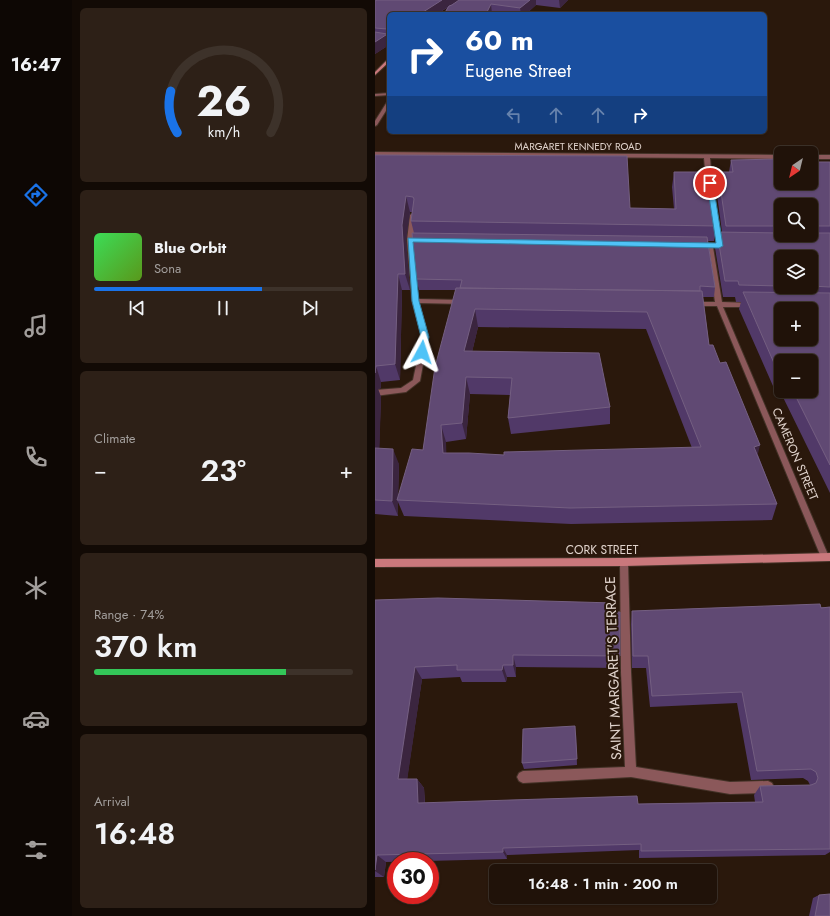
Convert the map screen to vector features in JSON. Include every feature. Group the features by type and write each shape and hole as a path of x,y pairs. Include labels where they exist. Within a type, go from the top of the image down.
{"main road":[{"path":"375,74 387,62"},
{"name":"CORK STREET","path":"375,563 624,562 827,557"}],"street":[{"path":"375,95 387,94"},
{"path":"375,125 387,105"},
{"name":"MARGARET KENNEDY ROAD","path":"375,154 774,157"},
{"path":"707,157 710,185"},
{"path":"818,157 830,157"},
{"path":"375,394 403,390 416,382 425,337 415,301 410,240 413,214"},
{"path":"718,238 719,246"},
{"path":"410,240 418,240"},
{"path":"695,245 735,246"},
{"name":"CAMERON STREET","path":"710,245 719,304 827,557"},
{"path":"415,301 470,302"},
{"path":"689,304 759,305"},
{"name":"SAINT MARGARET'S TERRACE","path":"624,562 626,672 631,772"},
{"name":"SAINT MARGARET'S TERRACE","path":"523,777 631,772 730,788 781,787"}],"building":[{"path":"442,0 423,12 387,12 387,29 375,28 375,1"},
{"path":"459,0 530,0 520,8 491,4 487,12 445,12 449,6"},
{"path":"375,32 387,34 387,34 375,42"},
{"path":"375,155 627,156 630,208 676,209 674,172 709,172 717,226 411,221 414,199 413,197 406,196 402,225 405,274 398,274 395,364 376,366 375,373"},
{"path":"774,159 774,190 818,190 818,162 830,162 830,226 818,226 818,198 774,198 774,226 726,226 718,172 733,172 731,160"},
{"path":"717,232 774,233 774,242 818,242 818,233 830,233 830,287 818,286 818,250 774,250 774,286 739,285 738,281 725,281"},
{"path":"412,233 707,237 715,287 700,286 700,291 460,288 462,280 416,279"},
{"path":"456,288 702,291 709,345 713,345 720,363 726,362 760,445 754,447 777,504 570,508 397,500 412,449 423,450 435,367","holes":["475,309 647,312 701,447 504,452 504,455 443,453 441,425 462,423 466,377 512,378 508,418 610,407 599,353 464,351"]},
{"path":"743,292 774,292 774,294 830,293 830,465 796,398 818,398 818,354 774,354 774,363"},
{"path":"375,448 393,449 392,501 375,500"},
{"path":"438,598 614,603 614,612 620,612 620,656 513,655 513,665 503,665 502,670 457,670 457,665 415,667 398,779 417,779 418,803 637,796 638,804 763,802 760,786 811,785 816,783 818,778 816,772 811,769 757,771 742,692 652,696 648,656 633,656 632,611 820,604 821,608 830,607 830,849 641,851 641,844 503,848 503,852 439,854 439,852 387,852 387,855 377,855 375,870 375,600"},
{"path":"575,726 577,759 522,763 523,729"},
{"path":"830,894 830,916 815,916 819,895"}],"route":[{"path":"422,352 425,337 415,301 410,240 719,246 710,183"}]}
